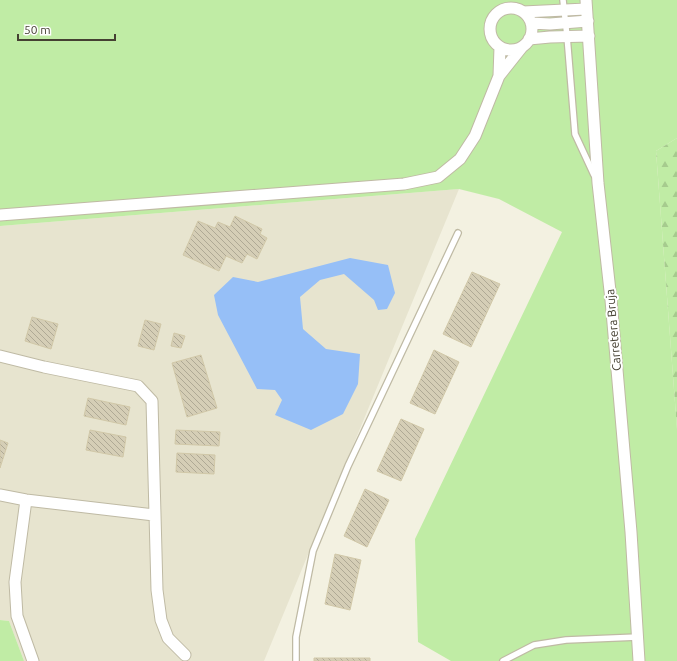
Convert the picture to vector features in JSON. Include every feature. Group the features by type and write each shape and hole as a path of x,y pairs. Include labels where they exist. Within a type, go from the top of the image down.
{"street":[{"path":"523,12 563,5 586,4"},
{"name":"Carretera Bruja","path":"586,4 598,182 611,300 631,524 639,661"},
{"path":"0,215 404,184 438,177 460,159 475,136 499,76 526,43 532,31 531,23 528,17 523,12 513,8 502,10 493,17 489,28 492,39 500,47 510,50 526,43 550,36 589,36"},
{"path":"531,23 588,21"},
{"path":"499,76 500,47"},
{"path":"0,356 44,367 138,386 152,401 157,590 161,620 168,638 185,655"},
{"path":"0,495 26,500 154,515"},
{"path":"26,500 15,582 16,616 33,661"}],"lane":[{"path":"563,5 567,36 574,134 598,182"},
{"path":"296,661 296,637 313,551 348,466 458,233"},
{"path":"503,661 534,645 566,640 638,637"}],"shaded area":[{"path":"459,189 264,661 24,661 9,621 0,620 0,226"}],"green space":[{"path":"0,0 677,0 677,138 656,151 677,429 677,661 451,661 418,642 415,539 562,232 499,199 459,189 0,226"},
{"path":"677,138 677,429 656,151"},
{"path":"0,620 9,621 24,661 0,661"}],"water":[{"path":"350,258 388,265 395,293 387,309 378,310 374,300 344,274 320,280 300,297 303,329 326,349 360,354 358,384 343,414 311,430 275,415 282,400 275,390 257,389 218,315 214,295 233,277 258,282"}],"building":[{"path":"235,216 262,229 260,234 267,238 257,259 247,254 242,263 226,256 219,271 183,255 198,221 215,228 218,222 230,227"},
{"path":"472,272 500,284 471,347 443,334"},
{"path":"32,317 58,324 51,349 25,341"},
{"path":"145,320 161,324 154,350 138,346"},
{"path":"174,333 185,336 181,348 171,346"},
{"path":"434,350 459,362 435,414 410,403"},
{"path":"201,355 217,408 187,417 172,363"},
{"path":"88,398 130,407 126,425 84,416"},
{"path":"401,419 424,429 401,481 377,471"},
{"path":"90,430 126,437 123,457 86,450"},
{"path":"176,430 220,432 219,446 175,444"},
{"path":"0,440 8,443 0,468"},
{"path":"177,453 215,455 214,474 176,472"},
{"path":"365,489 389,500 367,547 344,536"},
{"path":"335,554 361,560 350,610 325,604"},
{"path":"314,658 370,658 370,661 314,661"}]}
